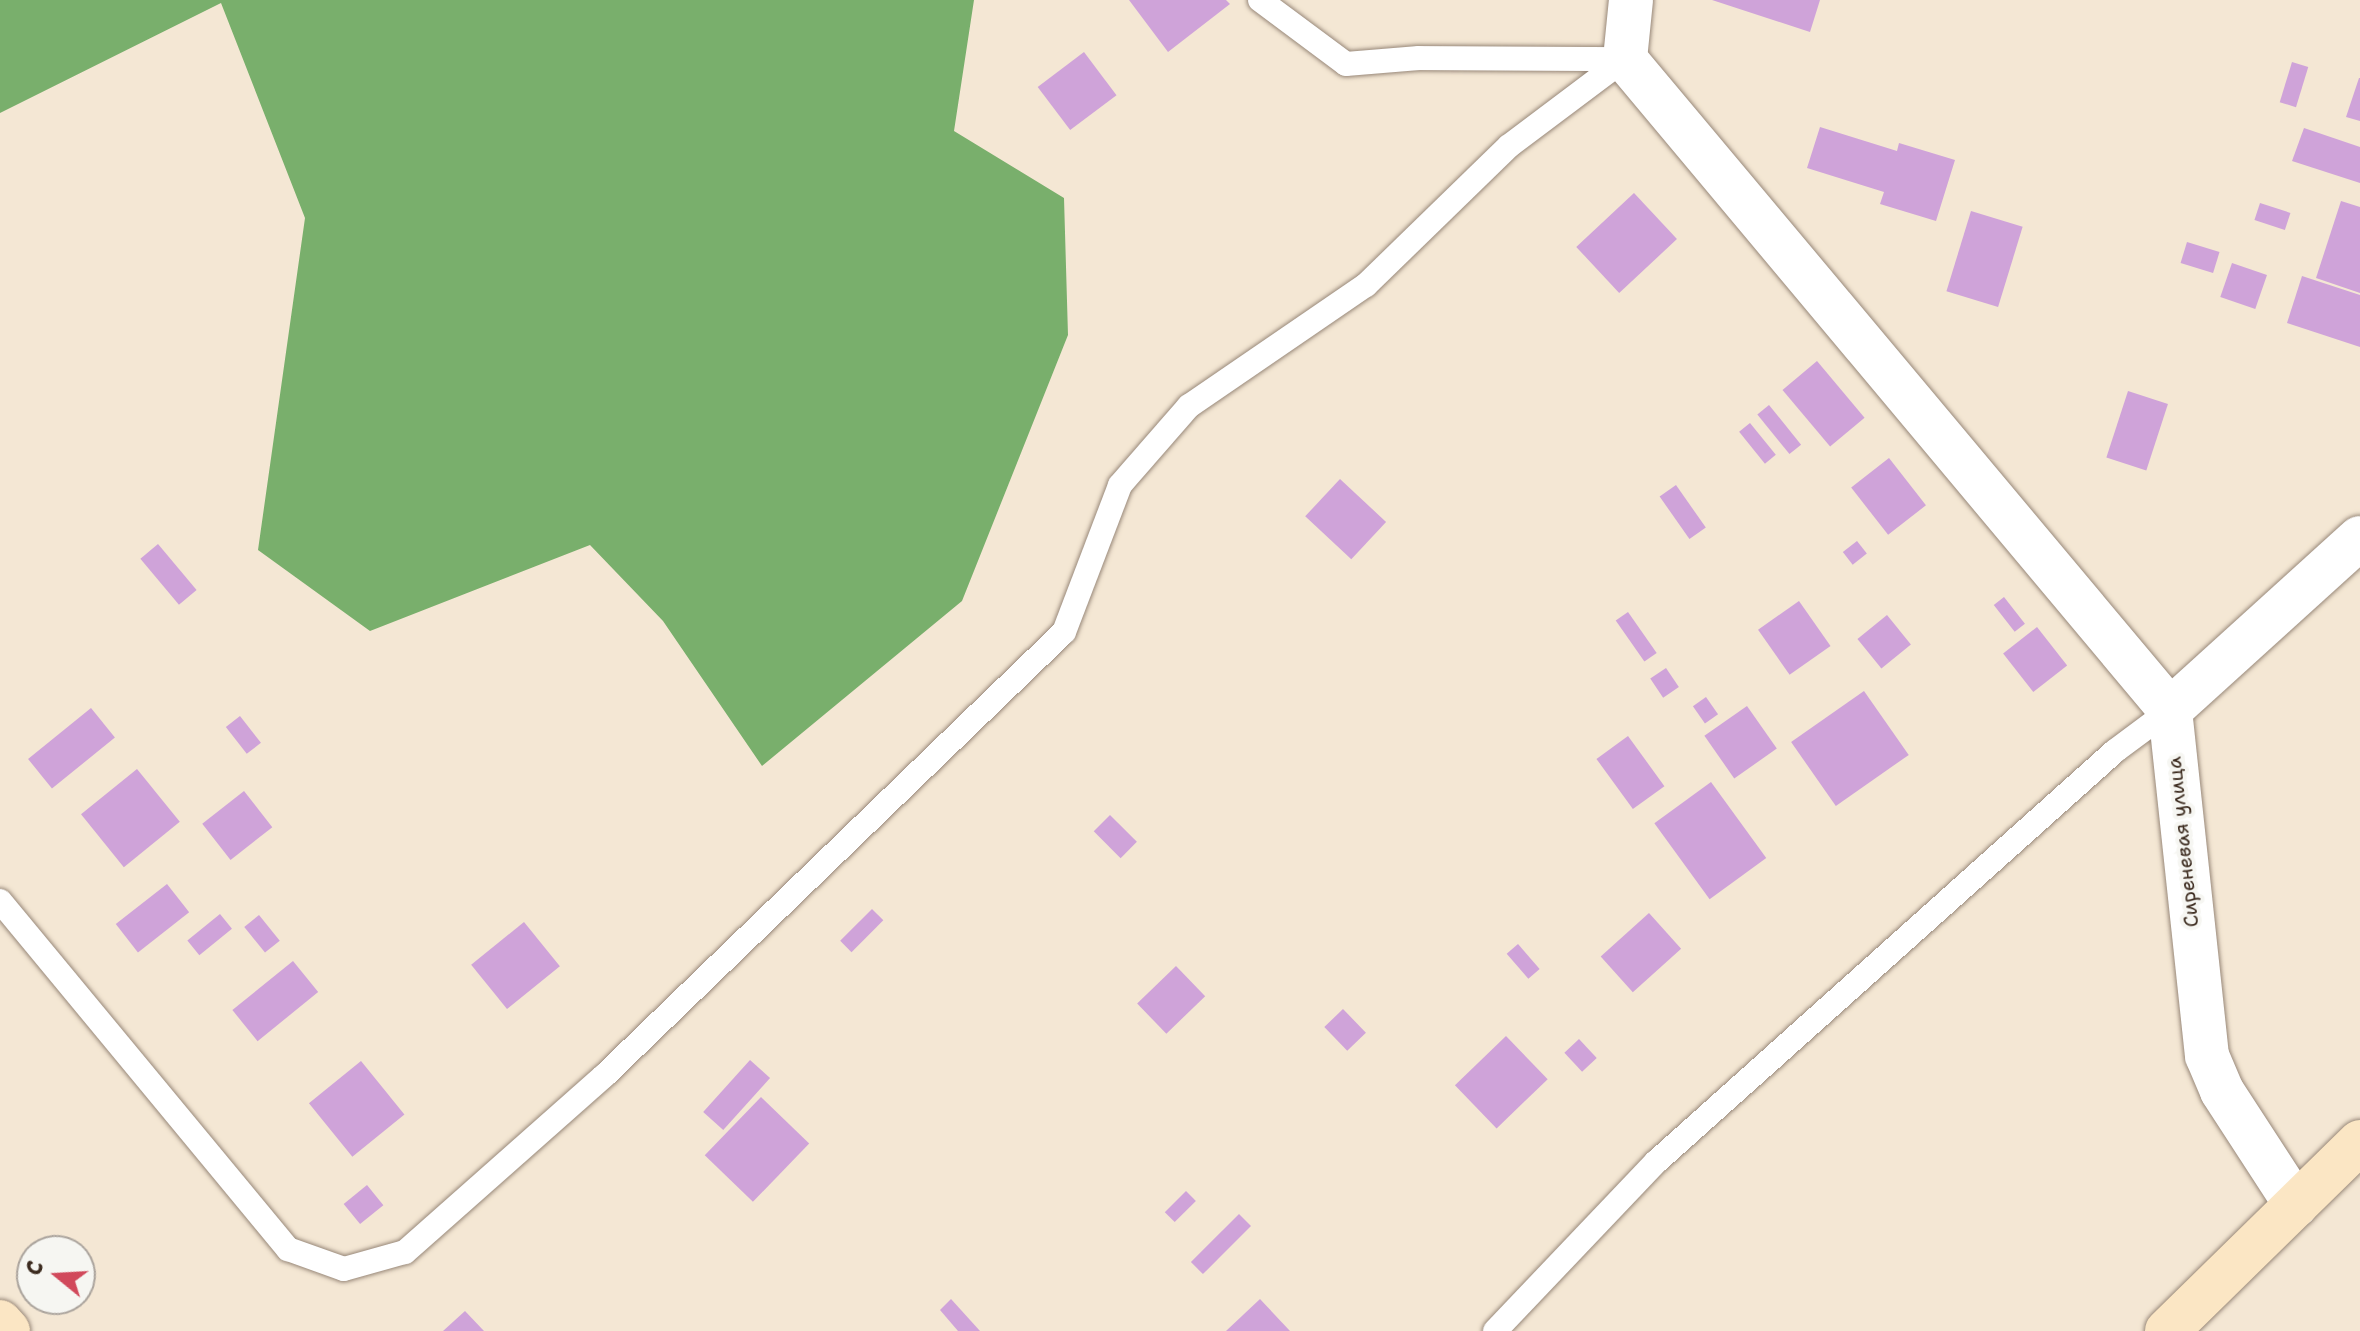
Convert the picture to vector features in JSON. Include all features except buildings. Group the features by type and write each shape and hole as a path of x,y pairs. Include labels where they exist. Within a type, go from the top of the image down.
{"main road":[{"path":"2167,1331 2360,1142"},
{"path":"0,1322 8,1331"}],"street":[{"path":"1631,0 1625,59 2170,710 2360,538"},
{"name":"Сиреневая улица","path":"2170,710 2207,1056 2222,1091 2296,1205"}],"lane":[{"path":"1260,0 1346,64 1419,58 1625,59"},
{"path":"0,901 288,1249 344,1269 405,1252 604,1076 1064,632 1120,485 1189,406 1366,285 1509,146 1625,59"},
{"path":"1495,1331 1656,1162 2115,751 2170,710"}],"green space":[{"path":"0,0 974,0 954,131 1064,198 1068,335 962,601 762,766 663,621 590,545 370,631 258,550 305,218 221,3 0,113"}]}
